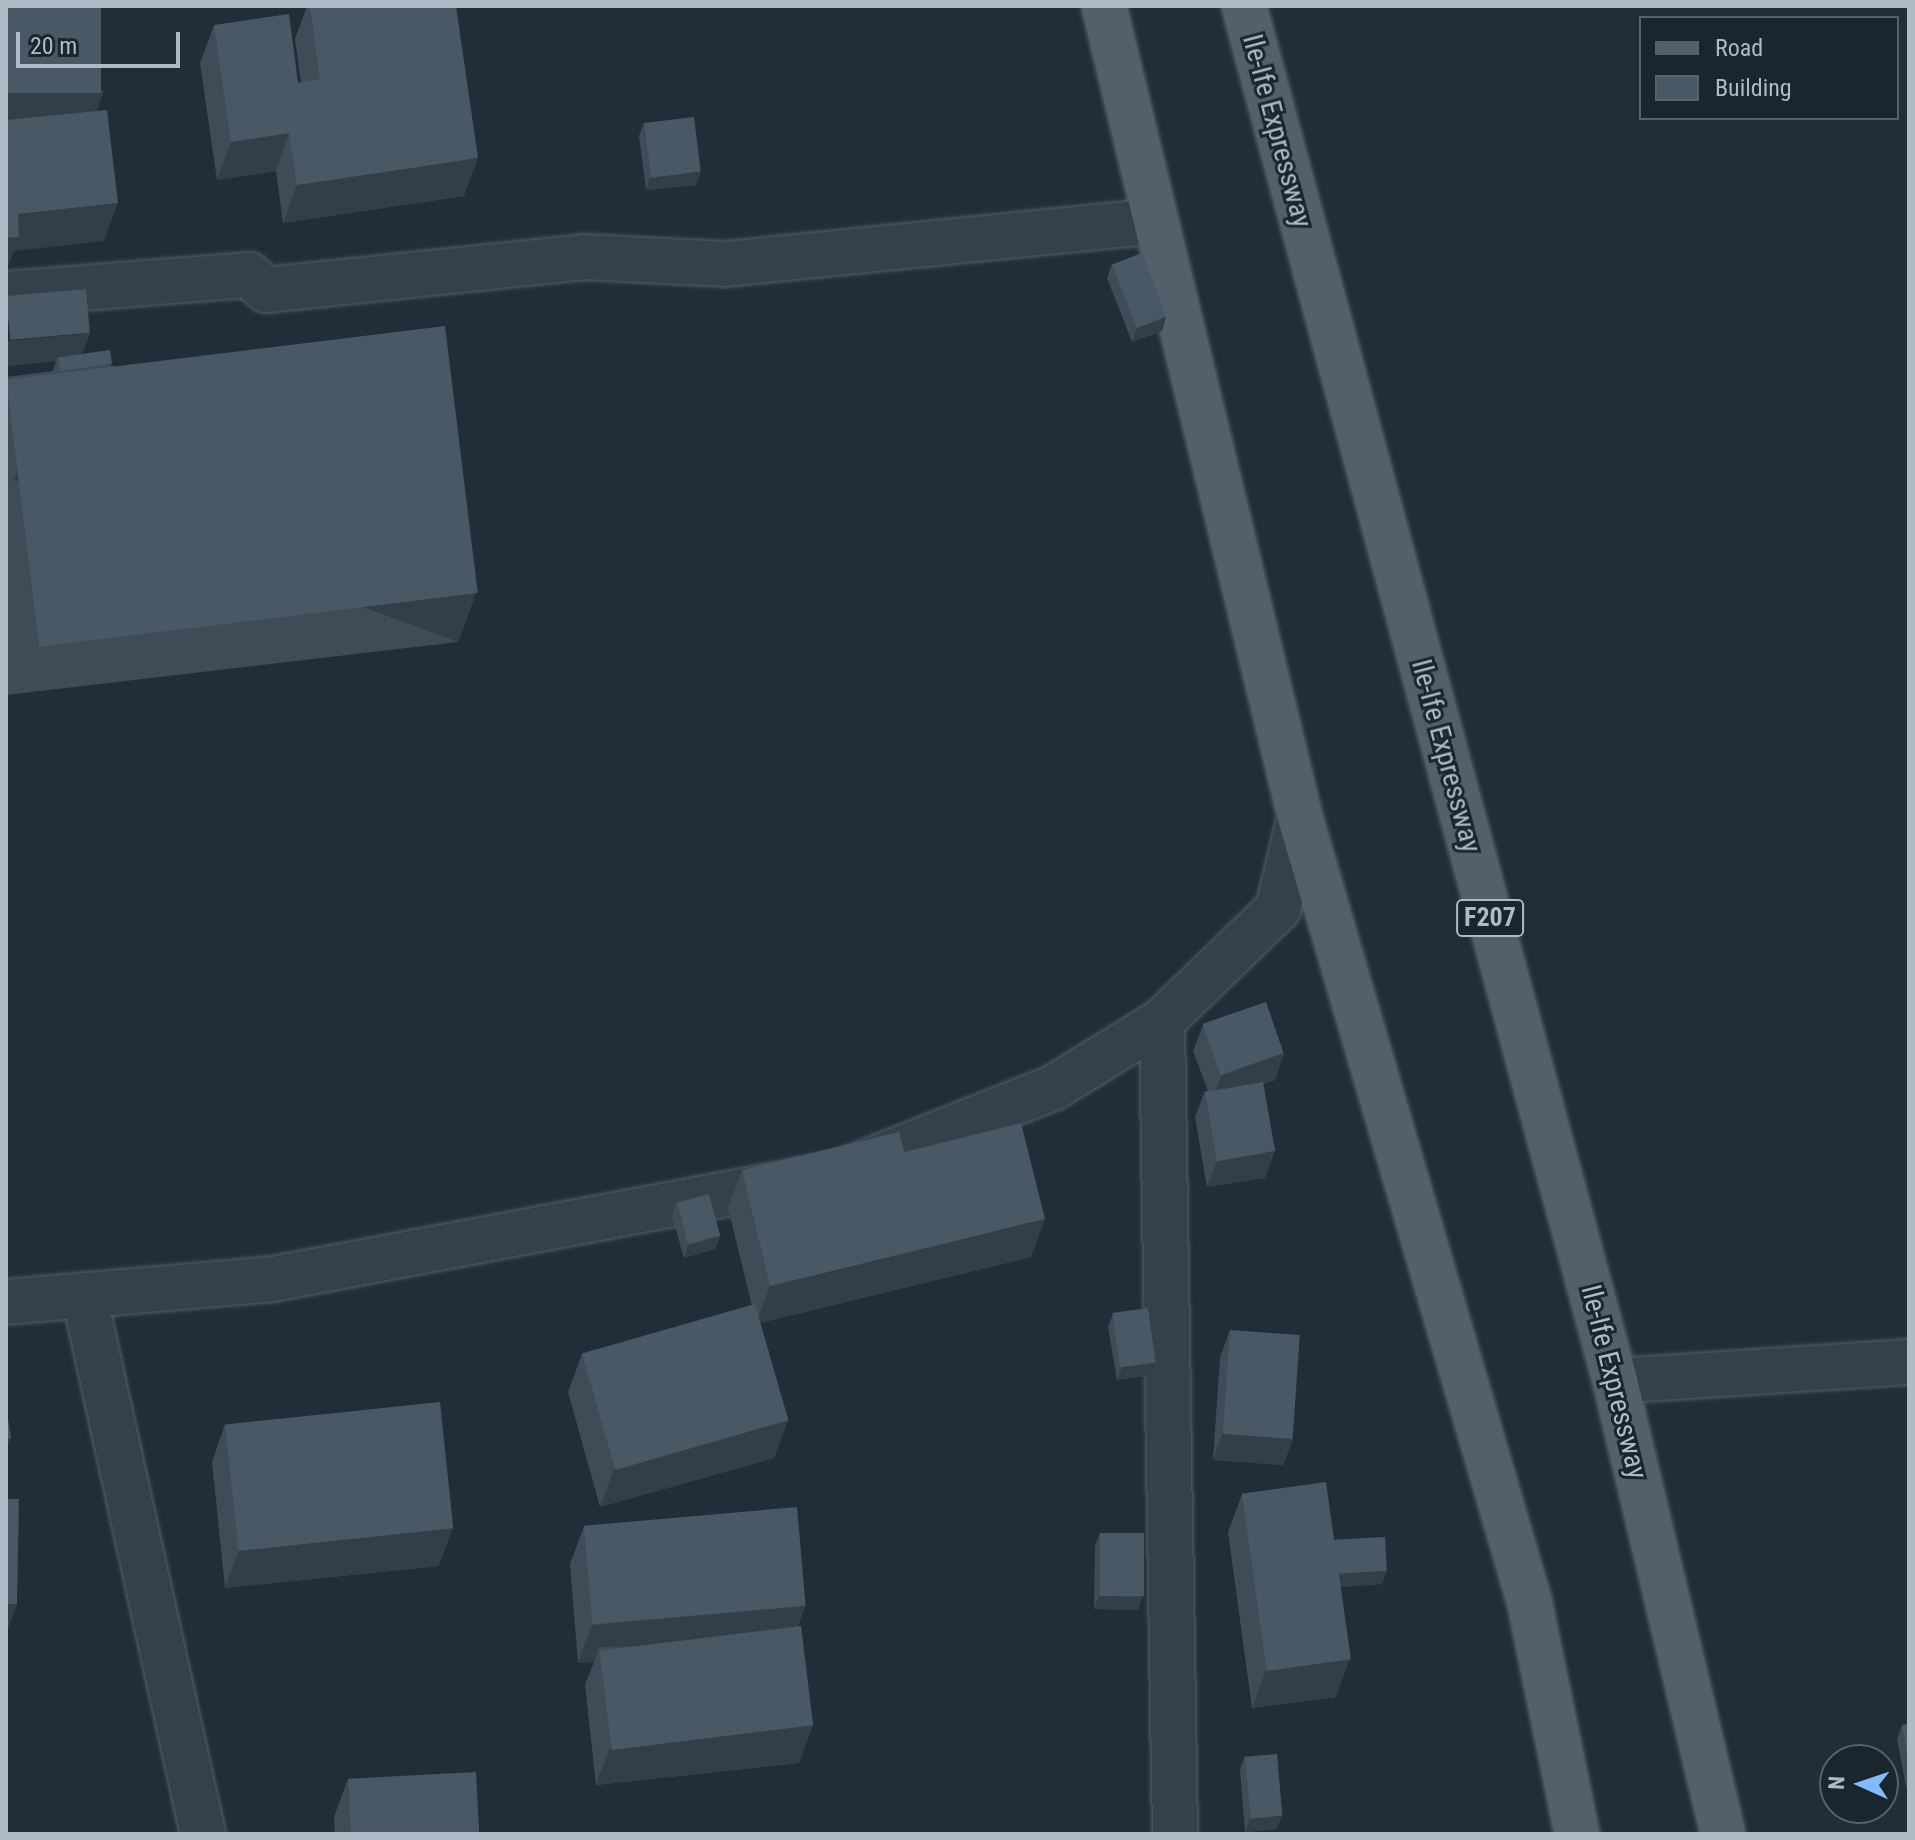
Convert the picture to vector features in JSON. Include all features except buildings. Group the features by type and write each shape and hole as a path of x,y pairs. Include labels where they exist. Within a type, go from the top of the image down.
{"main road":[{"path":"1104,6 1300,817 1529,1600 1577,1834"},
{"name":"Ile-Ife Expressway","path":"1244,6 1615,1381 1723,1834"}],"street":[{"path":"6,294 249,275 266,290 584,257 726,264 1155,221"},
{"path":"6,1302 273,1279 839,1173 1053,1088 1162,1021 1278,909 1300,817"},
{"path":"1162,1021 1175,1834"},
{"path":"84,1295 203,1834"},
{"path":"1615,1381 1909,1362"}]}
